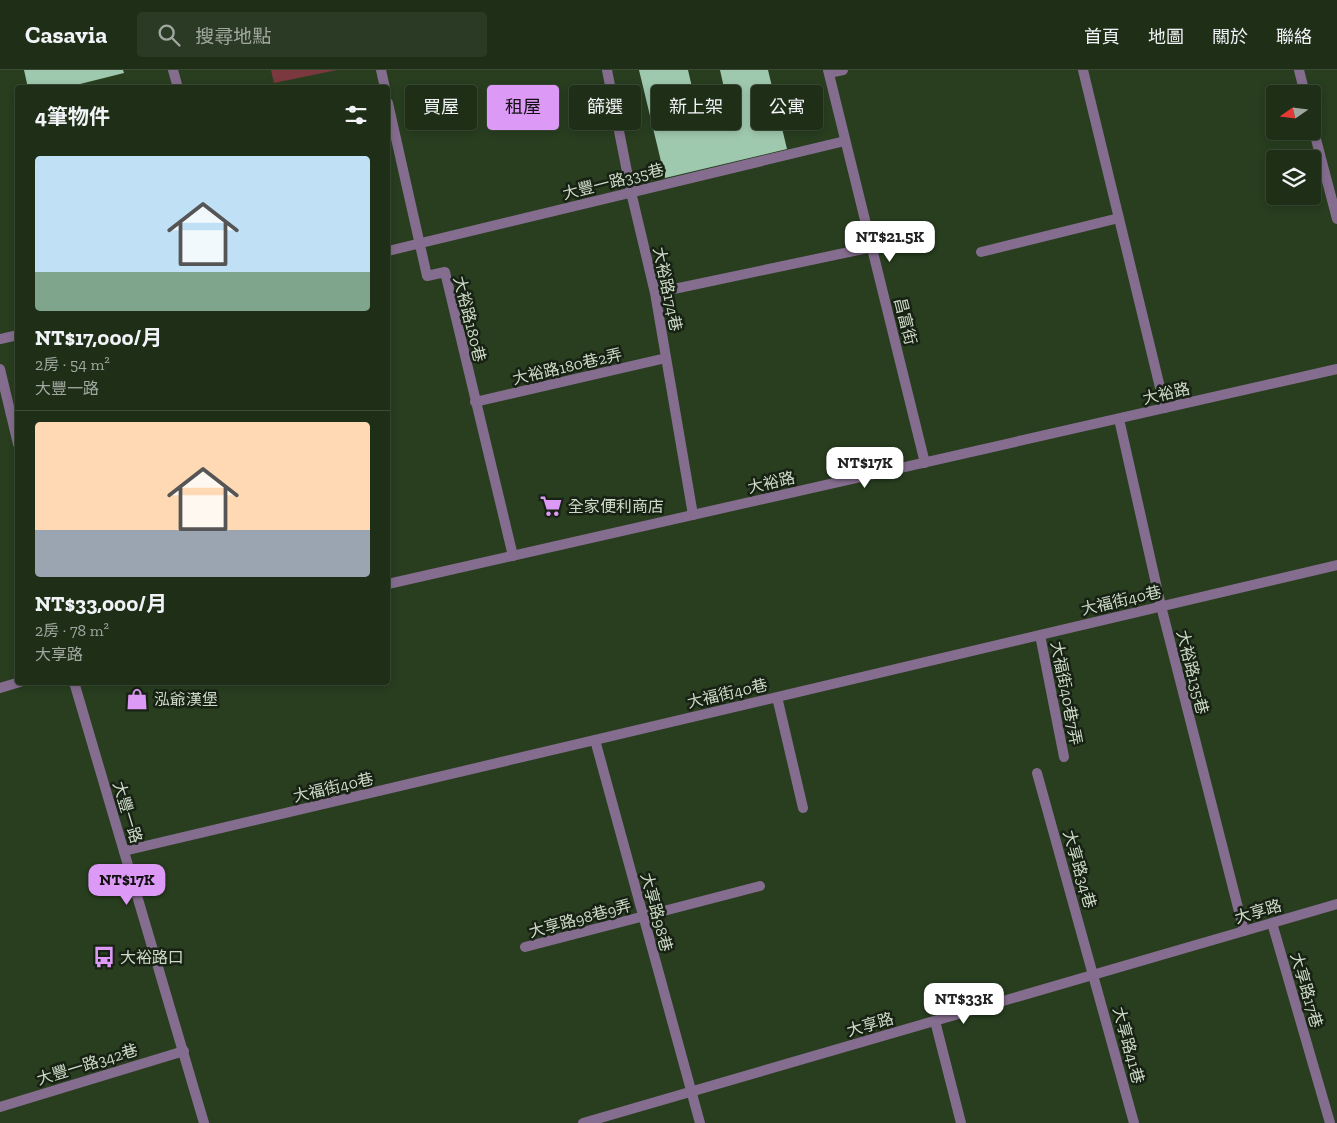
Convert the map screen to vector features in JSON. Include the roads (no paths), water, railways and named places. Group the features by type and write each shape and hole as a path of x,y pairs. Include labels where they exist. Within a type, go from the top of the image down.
{"street":[{"path":"173,70 177,85"},
{"path":"381,70 384,85"},
{"name":"大裕路174巷","path":"607,70 631,192 655,293 693,515"},
{"path":"828,72 843,70"},
{"path":"1083,70 1165,408"},
{"path":"1299,70 1303,85"},
{"name":"昌富街","path":"828,72 925,462"},
{"name":"大裕路180巷","path":"390,115 428,276 445,272 513,556"},
{"path":"1316,140 1337,219"},
{"name":"大豐一路335巷","path":"390,250 845,141"},
{"path":"981,252 1119,218"},
{"path":"655,293 873,247"},
{"path":"0,339 15,336"},
{"name":"大裕路180巷2弄","path":"475,402 666,358"},
{"path":"0,369 15,432"},
{"name":"大裕路","path":"390,584 1337,370"},
{"name":"大裕路135巷","path":"1118,419 1161,606 1244,931"},
{"name":"大福街40巷","path":"124,851 1337,565"},
{"name":"大福街40巷7弄","path":"1040,635 1064,758"},
{"path":"0,688 15,684"},
{"name":"大豐一路","path":"75,685 204,1123"},
{"path":"777,697 803,808"},
{"name":"大享路98巷","path":"595,740 700,1123"},
{"name":"大享路34巷","path":"1037,773 1094,974"},
{"name":"大享路98巷9弄","path":"525,947 760,886"},
{"name":"大享路","path":"584,1123 1337,904"},
{"name":"大享路17巷","path":"1272,922 1330,1123"},
{"name":"大享路41巷","path":"1094,974 1134,1123"},
{"path":"935,1021 961,1123"},
{"name":"大豐一路342巷","path":"0,1107 184,1050"}],"place":[{"name":"全家便利商店","path":"551,506"},
{"name":"泓爺漢堡","path":"137,699"},
{"name":"大裕路口","path":"104,957"}]}
